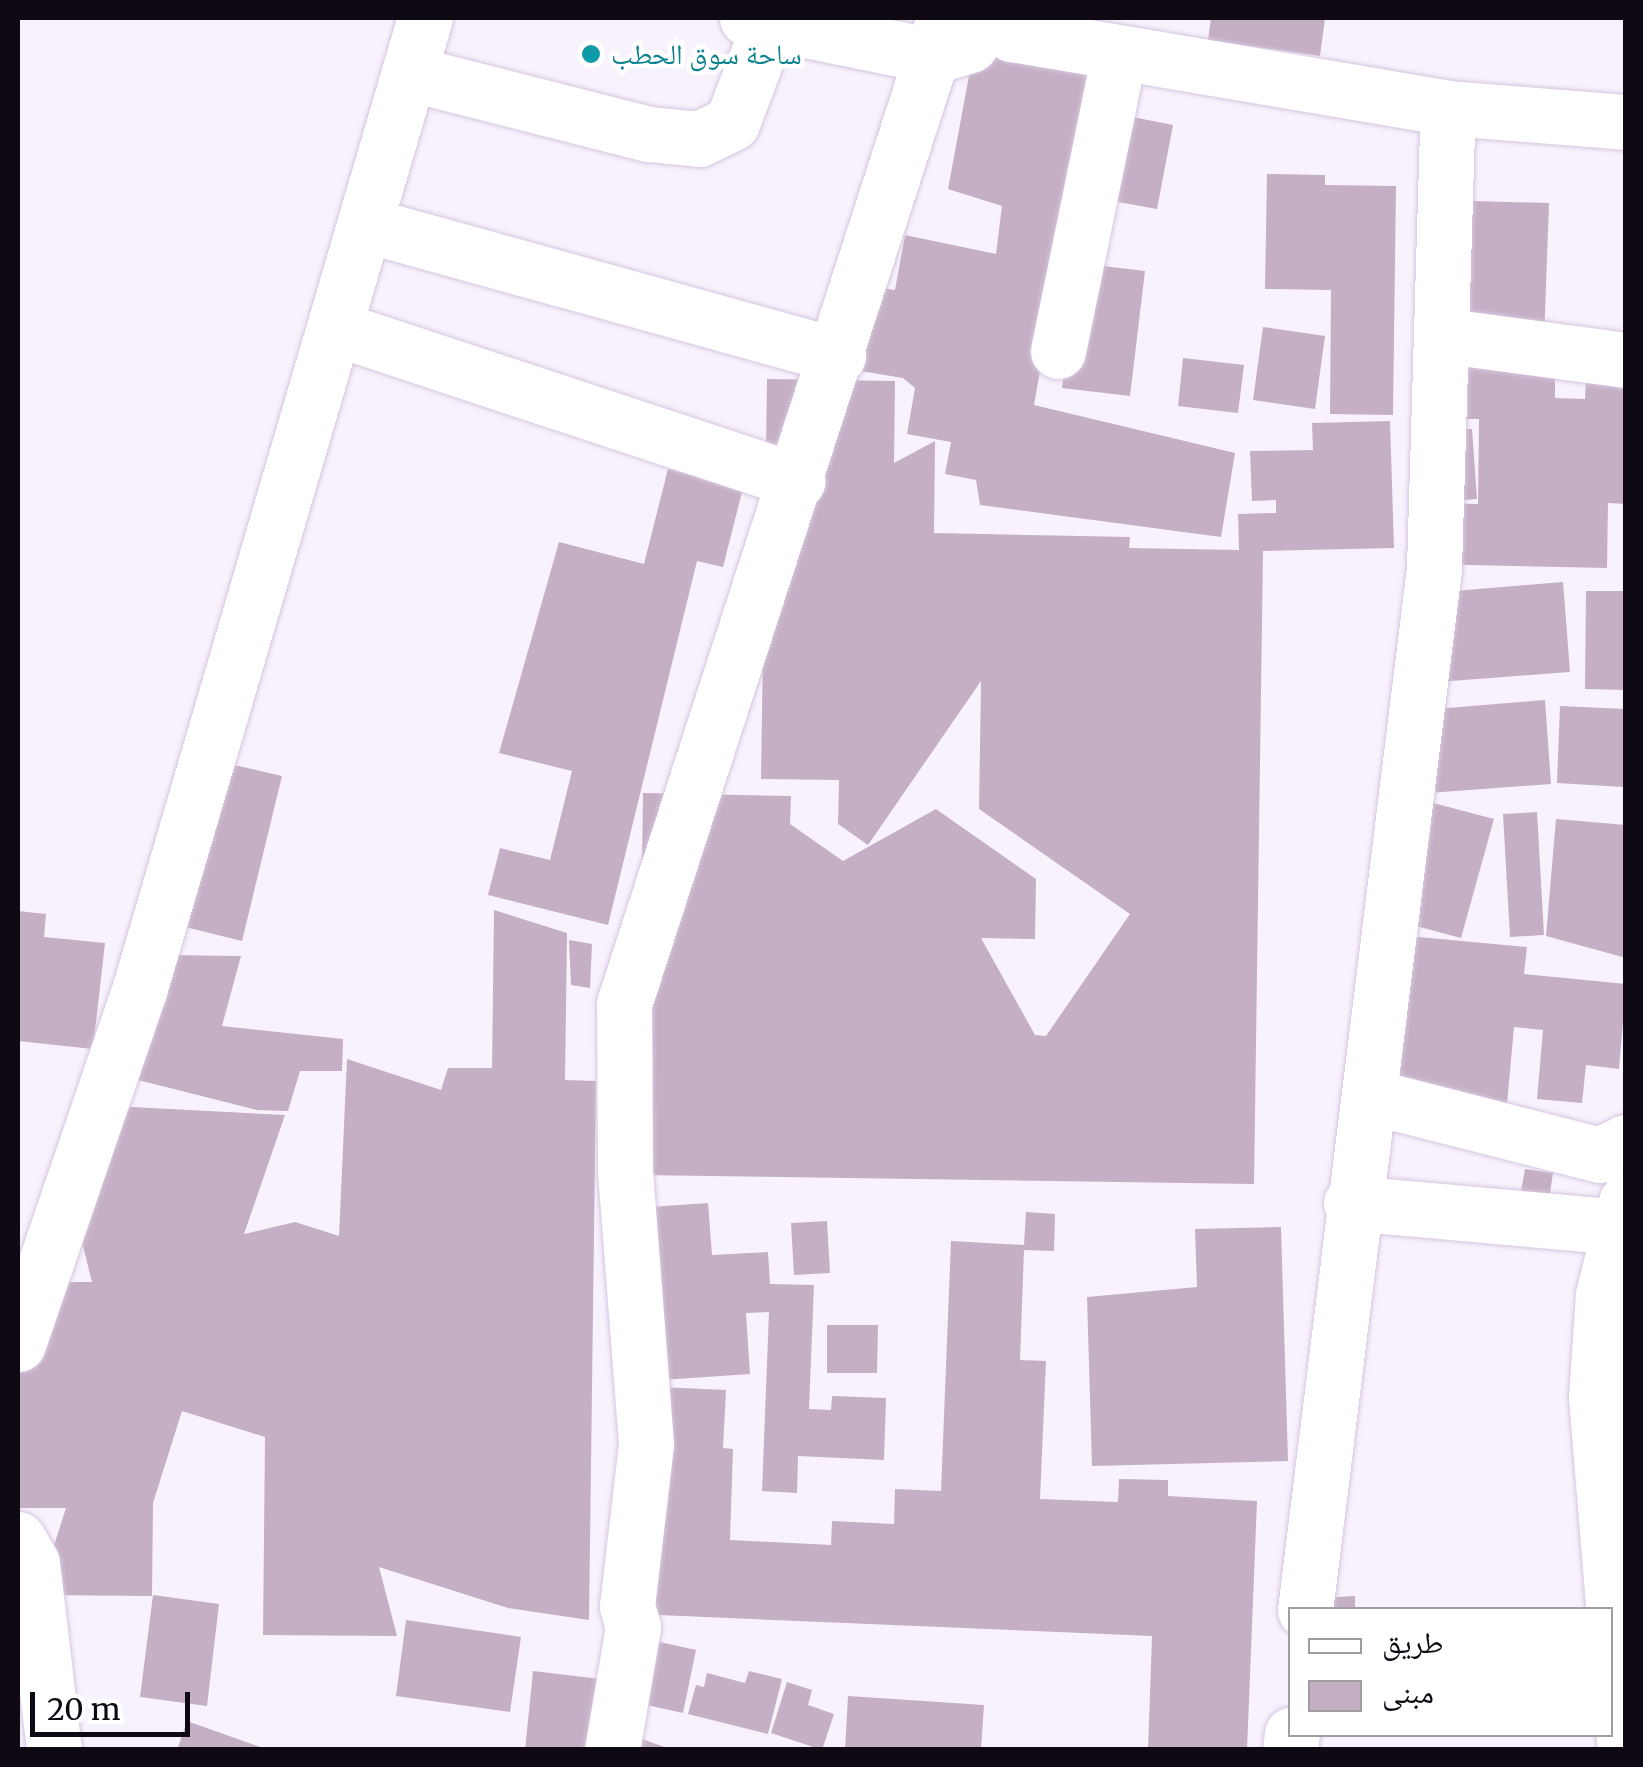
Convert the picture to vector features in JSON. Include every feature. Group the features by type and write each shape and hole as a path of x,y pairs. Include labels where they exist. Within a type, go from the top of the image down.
{"street":[{"path":"18,1344 139,991 338,329 425,18"},
{"path":"409,73 649,134 699,138 732,123 759,20 939,36 999,26 1119,54 1448,108 1626,122"},
{"path":"612,1750 633,1627 628,1606 646,1444 625,1172 624,1004 798,481 939,36"},
{"path":"1058,352 1119,54"},
{"path":"1305,1607 1351,1203 1369,1096 1434,568 1446,336 1448,108"},
{"path":"367,225 838,356"},
{"path":"338,329 798,481"},
{"path":"1446,336 1626,360"},
{"path":"1369,1096 1600,1155 1626,1142"},
{"path":"1351,1203 1622,1214 1614,1301 1596,1397 1625,1750"},
{"path":"18,1539 32,1564 54,1750"}],"building":[{"path":"1211,18 1325,18 1320,56 1208,40"},
{"path":"973,54 1092,75 1034,405 1235,453 1221,537 980,505 976,480 945,474 951,442 907,434 915,388 903,378 848,369 863,285 895,290 905,235 996,254 1002,206 948,189"},
{"path":"1112,113 1173,125 1157,209 1096,198"},
{"path":"1267,174 1325,175 1325,185 1396,186 1393,415 1330,414 1331,290 1265,289"},
{"path":"1435,200 1549,203 1544,341 1430,337"},
{"path":"1078,263 1145,271 1130,396 1062,388"},
{"path":"1263,327 1325,336 1315,409 1253,400"},
{"path":"1183,358 1244,365 1238,413 1178,406"},
{"path":"1430,366 1555,370 1555,398 1585,399 1586,376 1626,377 1626,504 1608,503 1607,568 1426,564 1426,503 1478,504 1479,419 1428,419"},
{"path":"767,379 895,381 894,463 935,441 934,533 1130,537 1129,548 1239,550 1238,514 1276,513 1276,500 1252,501 1250,451 1313,450 1312,423 1390,421 1394,548 1263,551 1254,1184 638,1175 643,793 791,796 790,824 843,861 936,809 1036,879 1035,939 981,938 1035,1035 1046,1036 1130,914 979,809 981,681 868,845 838,824 839,780 761,779"},
{"path":"1472,429 1477,499 1436,502 1431,431"},
{"path":"668,469 743,488 723,567 697,561 608,925 488,895 500,848 550,860 572,771 499,753 559,542 644,564"},
{"path":"1563,582 1570,672 1425,683 1418,594"},
{"path":"1586,591 1626,591 1626,690 1585,689"},
{"path":"1545,700 1551,784 1429,793 1423,710"},
{"path":"1560,706 1626,709 1623,787 1557,783"},
{"path":"213,760 282,776 242,941 173,924"},
{"path":"1403,795 1494,819 1461,938 1371,914"},
{"path":"1537,812 1544,935 1510,937 1503,814"},
{"path":"1556,819 1626,825 1626,958 1546,936"},
{"path":"494,910 567,933 565,1080 596,1081 589,1620 508,1608 379,1567 397,1636 263,1635 265,1437 182,1411 153,1503 152,1596 38,1595 66,1508 18,1508 18,1374 47,1282 92,1282 77,1222 113,1106 285,1115 244,1234 295,1222 339,1236 347,1059 441,1090 448,1068 492,1068"},
{"path":"18,911 46,914 44,937 105,943 93,1049 18,1041"},
{"path":"1376,933 1527,947 1524,974 1626,984 1619,1069 1586,1065 1582,1103 1537,1099 1543,1030 1514,1027 1505,1126 1370,1093"},
{"path":"569,940 592,944 590,988 571,985"},
{"path":"164,955 241,956 222,1026 343,1039 342,1071 300,1071 288,1111 257,1110 126,1077"},
{"path":"1525,1169 1553,1173 1546,1219 1517,1214"},
{"path":"708,1203 712,1255 768,1252 770,1284 814,1285 809,1409 831,1410 832,1396 886,1398 884,1460 798,1456 797,1493 762,1491 769,1312 746,1313 750,1374 632,1382 621,1209"},
{"path":"1026,1212 1055,1214 1054,1251 1024,1250 1020,1360 1046,1361 1040,1499 1118,1502 1119,1479 1168,1480 1168,1496 1257,1501 1247,1750 1148,1750 1152,1636 635,1614 637,1386 726,1390 723,1448 733,1449 730,1540 831,1545 832,1521 894,1524 895,1489 941,1491 951,1241 1024,1245"},
{"path":"827,1221 830,1273 794,1275 791,1223"},
{"path":"1281,1227 1288,1461 1092,1466 1087,1297 1197,1287 1195,1229"},
{"path":"827,1325 878,1325 877,1373 827,1373"},
{"path":"153,1595 219,1604 207,1706 140,1697"},
{"path":"1355,1596 1355,1607 1293,1607 1292,1600"},
{"path":"406,1620 521,1637 510,1712 396,1696"},
{"path":"651,1640 696,1650 683,1713 638,1703"},
{"path":"533,1671 600,1679 592,1750 525,1750"},
{"path":"749,1671 782,1679 768,1734 688,1714 696,1685 704,1687 707,1673 745,1683"},
{"path":"787,1682 812,1690 808,1705 834,1714 822,1750 771,1733"},
{"path":"848,1696 984,1705 981,1750 845,1750"},
{"path":"187,1721 266,1749 266,1750 177,1750"},
{"path":"639,1738 670,1749 670,1750 635,1750"}],"place":[{"name":"ساحة سوق الحطب","path":"591,54"}]}
